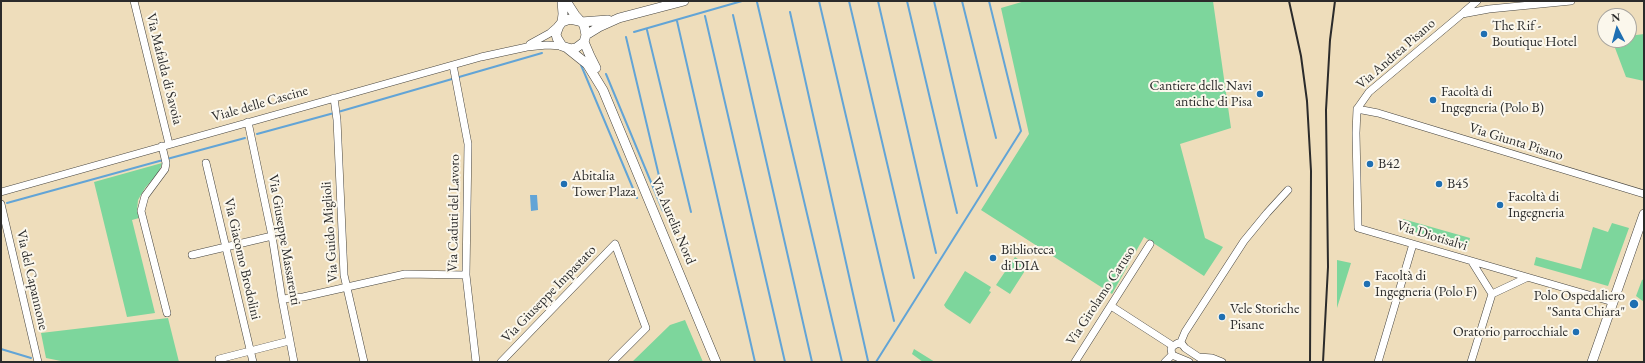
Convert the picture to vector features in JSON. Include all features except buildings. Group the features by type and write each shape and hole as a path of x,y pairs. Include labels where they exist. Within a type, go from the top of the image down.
{"main road":[{"path":"562,1 563,14 556,34 559,42 564,47 576,48 599,27 619,18"},
{"path":"566,1 585,28 585,39"},
{"path":"560,24 570,19 580,22 619,18 684,1"},
{"name":"Via Aurelia Nord","path":"585,39 590,56 598,72 603,90 716,362"},
{"name":"Via Aurelia Nord","path":"564,47 587,64 603,90"},
{"path":"1592,362 1644,214"}],"street":[{"name":"Via Mafalda di Savoia","path":"134,1 166,145 164,171 145,196 141,210 167,313"},
{"path":"1462,14 1477,1"},
{"path":"1483,1 1489,9"},
{"name":"Via Andrea Pisano","path":"1358,108 1372,89 1462,14 1489,9 1571,1"},
{"name":"Viale delle Cascine","path":"1,192 334,98 453,68 527,46 550,33 560,24"},
{"name":"Viale delle Cascine","path":"527,46 547,45 564,47"},
{"name":"Via Caduti del Lavoro","path":"453,68 468,144 466,275 476,362"},
{"name":"Via Guido Miglioli","path":"334,98 337,117 342,250 347,288 364,362"},
{"name":"Via Giunta Pisano","path":"1358,108 1644,194"},
{"name":"Via Diotisalvi","path":"1358,108 1356,133 1358,228 1613,302"},
{"name":"Via Giuseppe Massarenti","path":"248,122 272,236 289,341 294,362"},
{"name":"Via Giacomo Brodolini","path":"206,163 253,362"},
{"path":"1165,362 1172,355 1171,351 1179,346 1182,337 1244,241 1288,190"},
{"name":"Via del Capannone","path":"1,204 38,362"},
{"path":"192,255 272,236"},
{"name":"Via Giuseppe Impastato","path":"501,362 615,244 646,328 612,362"},
{"name":"Via Girolamo Caruso","path":"1074,362 1150,244"},
{"path":"1378,362 1413,244"},
{"path":"1472,262 1492,294"},
{"path":"282,299 303,297 405,274 466,275"},
{"path":"1471,362 1492,294 1526,278"},
{"path":"1111,306 1206,362"},
{"path":"219,359 289,341"},
{"path":"1179,346 1184,355 1180,358"},
{"path":"1172,355 1176,358 1189,362"},
{"path":"1199,357 1212,358 1222,362"}],"green space":[{"path":"1025,1 1213,1 1231,128 1180,144 1205,238 1223,247 1204,276 1144,237 1112,294 981,210 1029,134 1001,8"},
{"path":"1644,34 1644,81 1626,77 1615,48 1637,48 1637,35"},
{"path":"162,163 159,172 145,188 138,200 137,211 139,218 132,220 155,313 127,317 94,182"},
{"path":"1403,219 1470,238 1468,247 1400,228"},
{"path":"1612,223 1629,228 1608,286 1534,265 1536,257 1581,269 1593,227 1608,232"},
{"path":"1015,257 1028,266 1010,294 996,285"},
{"path":"1337,260 1351,263 1337,308"},
{"path":"965,271 991,287 989,291 991,292 970,324 946,308 944,305"},
{"path":"1644,279 1644,302 1636,296 1642,280"},
{"path":"168,318 179,362 66,362 46,358 41,333"},
{"path":"685,320 703,362 632,362 670,325"},
{"path":"914,349 935,362 923,362 912,354"}],"water":[{"path":"530,195 537,195 538,210 531,211"}],"waterway":[{"path":"634,32 742,1"},
{"path":"819,1 894,321"},
{"path":"849,1 914,278"},
{"path":"878,1 936,253"},
{"path":"907,1 957,213"},
{"path":"934,1 977,186"},
{"path":"962,1 996,138"},
{"path":"876,362 1021,131 989,1"},
{"path":"757,2 842,362"},
{"path":"790,12 868,361"},
{"path":"733,15 812,362"},
{"path":"705,16 785,362"},
{"path":"677,21 755,362"},
{"path":"647,30 691,212"},
{"path":"626,37 659,176"},
{"path":"338,112 542,53"},
{"path":"581,65 637,198"},
{"path":"606,74 663,211"},
{"path":"257,134 334,113"},
{"path":"167,159 245,138"},
{"path":"7,203 163,160"},
{"path":"1,349 31,358"}],"railway":[{"path":"1289,1 1301,56 1307,101 1311,171 1310,362"},
{"path":"1323,362 1328,267 1326,110 1330,40 1335,1"}],"place":[{"name":"The Rif - Boutique Hotel","path":"1484,34"},
{"name":"Cantiere delle Navi antiche di Pisa","path":"1260,94"},
{"name":"Facoltà di Ingegneria (Polo B)","path":"1433,100"},
{"name":"B42","path":"1370,164"},
{"name":"Abitalia Tower Plaza","path":"564,184"},
{"name":"B45","path":"1439,184"},
{"name":"Facoltà di Ingegneria","path":"1500,205"},
{"name":"Biblioteca di DIA","path":"993,258"},
{"name":"Facoltà di Ingegneria (Polo F)","path":"1367,284"},
{"name":"Polo Ospedaliero \"Santa Chiara\"","path":"1634,304"},
{"name":"Vele Storiche Pisane","path":"1222,317"},
{"name":"Oratorio parrocchiale","path":"1576,332"}]}
